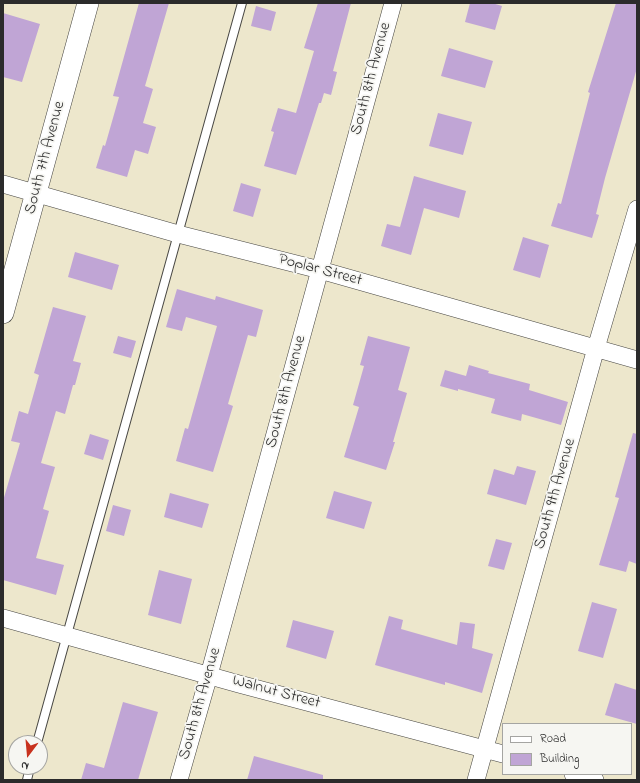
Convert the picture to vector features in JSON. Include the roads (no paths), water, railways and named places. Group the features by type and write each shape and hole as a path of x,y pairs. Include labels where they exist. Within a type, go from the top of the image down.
{"street":[{"name":"South 7th Avenue","path":"3,313 88,3"},
{"name":"South 8th Avenue","path":"179,780 393,3"},
{"name":"Poplar Street","path":"3,184 178,234 320,270 637,360"},
{"name":"South 9th Avenue","path":"476,780 596,348 637,209"},
{"name":"Walnut Street","path":"3,618 502,754"},
{"path":"577,775 595,780"}],"lane":[{"path":"39,735 242,3"}]}
